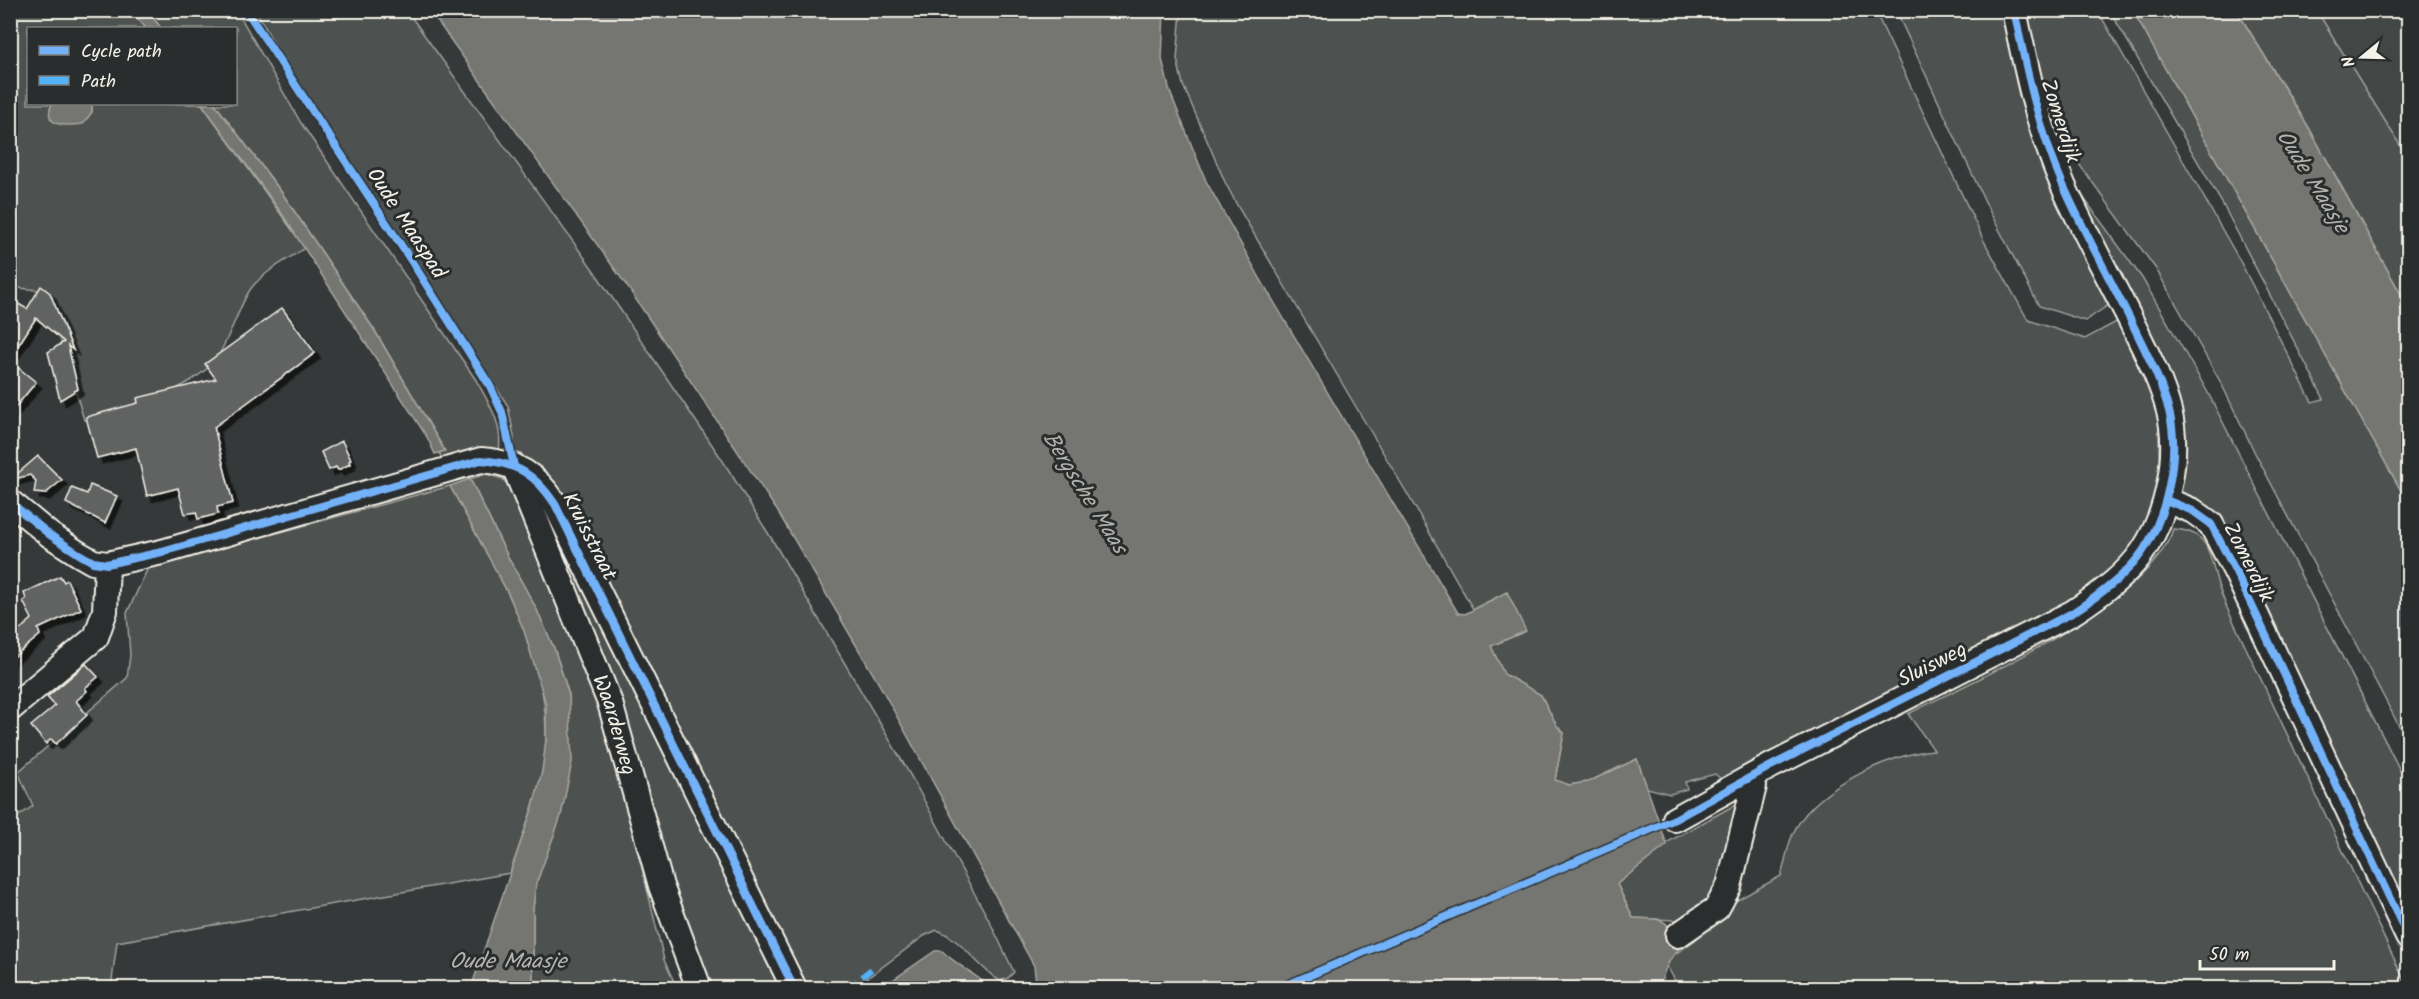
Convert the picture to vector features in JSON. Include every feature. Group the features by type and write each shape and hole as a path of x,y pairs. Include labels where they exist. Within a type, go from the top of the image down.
{"street":[{"name":"Zomerdijk","path":"2014,10 2033,100 2046,145 2064,188 2161,385 2170,414 2171,469 2166,500 2193,511 2211,524 2409,937"},
{"name":"Kruisstraat","path":"107,564 162,552 481,460 514,466 541,484 555,504 794,988"},
{"name":"Waarderweg","path":"514,466 610,703 661,886 699,988"},
{"name":"Sluisweg","path":"1675,819 1750,778 2072,613 2098,596 2143,551 2166,500"},
{"path":"10,502 50,535 79,554 93,562 107,564 105,611 96,637 10,709"},
{"path":"1678,934 1717,908 1729,886 1755,786 1750,778"}],"shaded area":[{"path":"19,10 131,11 145,27 27,27 27,105 52,105 50,109 92,112 92,105 203,105 305,248 266,273 253,286 217,358 200,374 186,384 153,399 84,420 46,291 11,287 11,14"},
{"path":"148,11 237,11 301,123 476,380 497,423 499,451 446,465 439,453 444,450 375,331 282,193 216,105 237,105 237,27 160,27"},
{"path":"256,11 407,11 592,268 723,461 773,541 912,778 990,922 1014,972 1008,978 1000,981 962,946 937,930 924,936 854,988 803,988 642,668 513,457 514,436 508,406 310,108"},
{"path":"1181,11 1875,11 1984,241 2028,320 2085,339 2118,321 2154,402 2159,421 2159,486 2156,513 2106,584 1722,780 1715,774 1685,782 1687,789 1670,794 1647,788 1637,759 1588,782 1569,785 1555,780 1564,733 1557,727 1541,695 1504,675 1491,646 1525,631 1507,592 1473,609 1238,207 1183,85 1177,59"},
{"path":"1896,11 2001,11 2020,99 2043,167 2110,304 2085,321 2039,306 1989,210"},
{"path":"2024,11 2098,11 2240,261 2312,402 2324,399 2222,203 2110,11 2133,11 2408,503 2408,743 2255,453 2221,383 2156,269 2046,119"},
{"path":"2237,11 2317,11 2408,158 2408,307 2309,128"},
{"path":"2304,11 2408,11 2408,174"},
{"path":"2070,179 2142,278 2207,391 2408,786 2408,915 2223,522 2209,506 2179,498 2184,439"},
{"path":"486,474 503,479 514,494 609,729 664,960 677,988 533,988 533,909 536,884 545,856 569,720 569,695 554,648 536,608 470,479"},
{"path":"450,486 505,587 521,623 534,659 543,696 546,733 542,772 532,811 510,873 117,942 111,988 11,988 10,822 33,806 18,772 127,678 130,655 127,613 148,568"},
{"path":"545,513 784,988 708,988"},
{"path":"2173,529 2194,534 2206,545 2227,608 2408,988 1679,988 1667,966 1671,957 1694,941 1722,916 1728,905 1781,876 1792,836 1801,820 1815,804 1833,790 1874,767 1915,753 1934,750 1908,714 2016,660 2097,611 2131,585 2158,557"},
{"path":"1742,801 1723,888 1707,909 1676,920 1633,918 1617,884 1666,843"}],"water":[{"path":"131,11 148,11 160,27 145,27"},
{"name":"Bergsche Maas","path":"430,11 1164,11 1162,59 1170,92 1206,181 1261,280 1458,613 1465,614 1507,592 1526,631 1491,646 1504,674 1541,695 1557,726 1564,733 1555,780 1569,785 1588,782 1637,759 1667,845 1617,884 1633,918 1664,922 1675,939 1679,949 1666,967 1662,988 1031,988 1036,983 1034,966 879,684 778,512 629,289"},
{"path":"2133,11 2237,11 2309,128 2408,307 2408,503"},
{"path":"52,105 92,105 92,112 83,124 58,124 50,118"},
{"path":"203,105 216,105 282,193 375,331 445,451 435,454 427,437 282,214"},
{"name":"Oude Maasje","path":"470,479 536,608 554,648 569,695 572,762 561,816 536,884 533,909 533,988 471,988 533,806 542,772 546,740 546,704 524,631 509,595 450,486"},
{"path":"935,951 942,951 991,988 881,988"}],"building":[{"path":"41,286 50,293 73,350 68,346 78,389 60,400 48,352 64,342 36,318 10,358 10,299 27,309"},
{"path":"282,308 315,353 214,427 233,503 217,507 218,514 198,519 196,512 185,514 178,488 147,496 136,448 97,458 86,417 138,403 137,398 216,379 205,364"},
{"path":"10,361 36,382 10,414"},
{"path":"342,441 351,460 350,464 338,470 336,467 329,470 321,452"},
{"path":"38,456 62,480 45,494 34,493 36,481 30,475 10,480"},
{"path":"90,485 117,496 105,523 66,503 72,488 87,494"},
{"path":"60,576 64,582 67,580 81,609 38,629 40,635 10,660 10,638 32,619 23,601 26,599 24,593"},
{"path":"86,664 98,677 85,688 87,691 76,701 87,715 56,744 51,739 46,744 31,726 55,706 47,697"}],"ferry route":[{"path":"1280,988 1664,824"}],"marked path":[{"path":"848,988 874,967"}],"cycle path":[{"name":"Oude Maaspad","path":"246,10 412,262 490,386 502,412 514,466"},
{"path":"1280,988 1675,819 1769,767 2072,613 2120,577 2143,551 2159,519 2170,483 2173,445 2169,411 2148,355 2079,220 2054,163 2034,99 2014,10"},
{"path":"10,502 50,535 79,554 93,562 107,564 162,552 481,460 505,464 524,472 540,485 555,504 794,988"},
{"path":"2166,500 2193,511 2211,524 2236,572 2408,937"}]}
